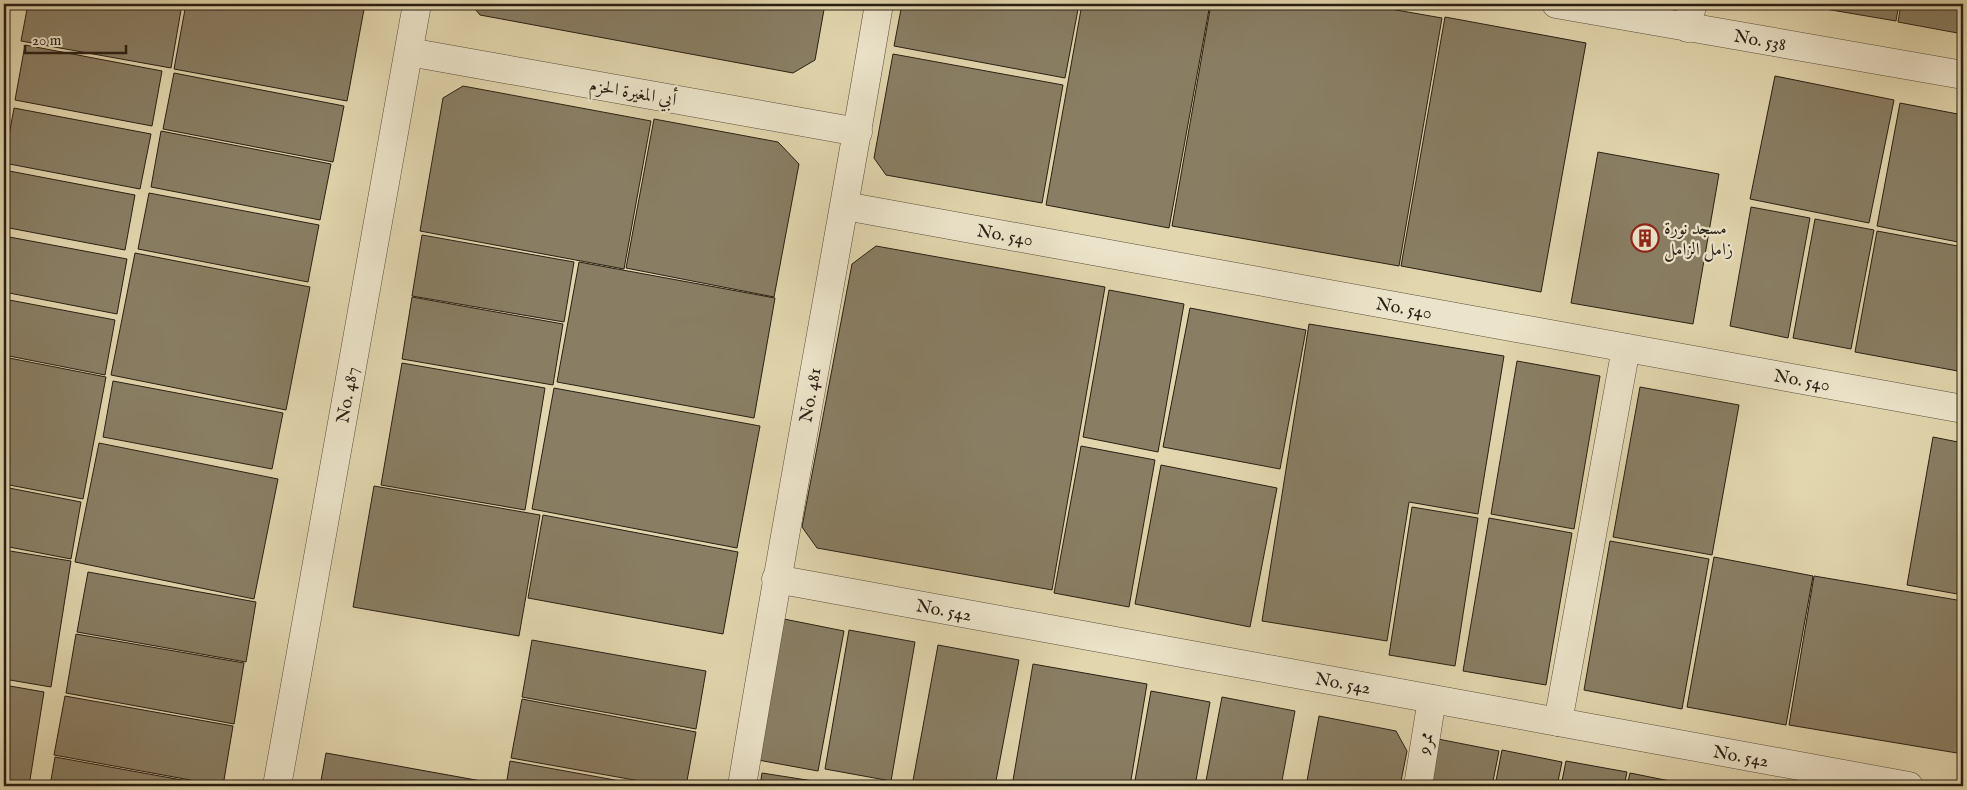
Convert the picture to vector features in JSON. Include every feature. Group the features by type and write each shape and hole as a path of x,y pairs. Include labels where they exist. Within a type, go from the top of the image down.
{"street":[{"name":"No. 487","path":"277,786 417,4"},
{"name":"No. 481","path":"742,786 776,579 845,206 880,4"},
{"name":"No. 538","path":"1556,4 1690,16 1963,75"},
{"name":"أبي المغيرة الحزم","path":"409,52 858,132"},
{"name":"No. 540","path":"845,206 1963,409"},
{"path":"1558,722 1626,348"},
{"name":"No. 542","path":"776,579 1909,786"},
{"name":"ممر9","path":"1418,786 1432,699"}],"building":[{"path":"28,4 182,4 171,68 21,41"},
{"path":"186,4 365,4 347,101 174,69"},
{"path":"471,4 825,4 815,60 793,73 480,15"},
{"path":"902,4 1079,4 1065,78 894,46"},
{"path":"1082,4 1210,4 1169,228 1046,205"},
{"path":"1211,4 1362,4 1442,18 1399,266 1172,226"},
{"path":"1796,4 1899,4 1896,21"},
{"path":"1901,4 1963,4 1963,34 1898,22"},
{"path":"1445,17 1586,43 1541,292 1401,266"},
{"path":"25,45 162,71 152,126 15,100"},
{"path":"893,54 1063,85 1042,203 886,175 874,158"},
{"path":"174,73 344,106 333,162 163,129"},
{"path":"1775,76 1894,100 1869,223 1750,199"},
{"path":"463,86 651,121 624,269 420,231 443,98"},
{"path":"1900,103 1963,115 1963,243 1877,226"},
{"path":"14,108 151,134 140,189 4,163"},
{"path":"654,119 778,142 799,164 774,297 626,268"},
{"path":"161,131 331,164 320,220 151,187"},
{"name":"مسجد نورة زامل الزامل","path":"1598,152 1719,174 1693,324 1571,303"},
{"path":"4,170 135,195 125,250 4,227"},
{"path":"149,193 319,225 308,282 138,249"},
{"path":"1751,207 1810,218 1788,338 1730,326"},
{"path":"1815,219 1874,230 1851,349 1793,338"},
{"path":"1877,231 1963,247 1963,372 1855,352"},
{"path":"422,235 574,262 564,322 412,296"},
{"path":"4,236 127,259 117,314 4,292"},
{"path":"876,246 1105,287 1052,590 817,548 802,527 852,264"},
{"path":"135,253 310,287 286,410 111,375"},
{"path":"579,262 775,298 754,418 557,382"},
{"path":"1109,290 1184,304 1158,452 1083,437"},
{"path":"412,297 563,324 553,385 402,359"},
{"path":"4,299 115,320 105,375 4,355"},
{"path":"1190,308 1306,330 1280,469 1163,447"},
{"path":"1309,324 1504,356 1478,514 1409,502 1387,641 1262,621"},
{"path":"4,357 106,377 83,499 4,484"},
{"path":"1517,361 1600,376 1574,529 1491,514"},
{"path":"402,363 545,388 525,510 381,485"},
{"path":"113,381 283,413 272,469 103,437"},
{"path":"1640,387 1739,405 1712,555 1613,537"},
{"path":"554,388 760,426 737,548 532,509"},
{"path":"1933,437 1963,443 1963,595 1907,585"},
{"path":"99,443 278,479 254,599 75,562"},
{"path":"1081,446 1155,460 1129,607 1054,593"},
{"path":"1161,465 1277,488 1250,627 1135,604"},
{"path":"374,486 540,515 519,636 353,607"},
{"path":"4,487 81,502 71,559 4,546"},
{"path":"1412,507 1478,518 1455,666 1389,655"},
{"path":"543,515 738,552 723,634 528,598"},
{"path":"1489,518 1572,533 1546,685 1463,671"},
{"path":"1610,541 1709,559 1682,709 1584,690"},
{"path":"4,550 71,561 51,687 4,679"},
{"path":"1714,557 1813,576 1786,725 1687,707"},
{"path":"88,572 256,602 246,662 77,632"},
{"path":"1814,576 1963,601 1963,754 1789,725"},
{"path":"784,619 844,631 818,771 758,760"},
{"path":"849,630 915,642 891,781 825,769"},
{"path":"76,634 244,663 234,724 66,693"},
{"path":"532,640 706,671 696,729 522,697"},
{"path":"938,645 1019,660 995,786 912,786"},
{"path":"1033,664 1147,684 1130,786 1012,786"},
{"path":"4,685 44,692 29,786 4,786"},
{"path":"1151,691 1210,702 1195,786 1134,786"},
{"path":"65,696 233,726 223,786 54,755"},
{"path":"1222,697 1295,711 1281,786 1205,786"},
{"path":"522,699 696,732 686,786 668,786 511,758"},
{"path":"1319,716 1396,731 1407,751 1400,786 1306,786"},
{"path":"1438,739 1499,751 1492,786 1429,786"},
{"path":"1502,750 1562,762 1557,786 1495,786"},
{"path":"326,753 498,784 497,786 320,786"},
{"path":"55,757 215,786 50,786"},
{"path":"510,761 648,786 506,786"},
{"path":"1566,761 1627,772 1624,786 1561,786"},
{"path":"762,773 845,786 760,786"},
{"path":"1630,773 1690,785 1690,786 1627,786"}],"place":[{"name":"مسجد نورة زامل الزامل","path":"1645,238"}]}
